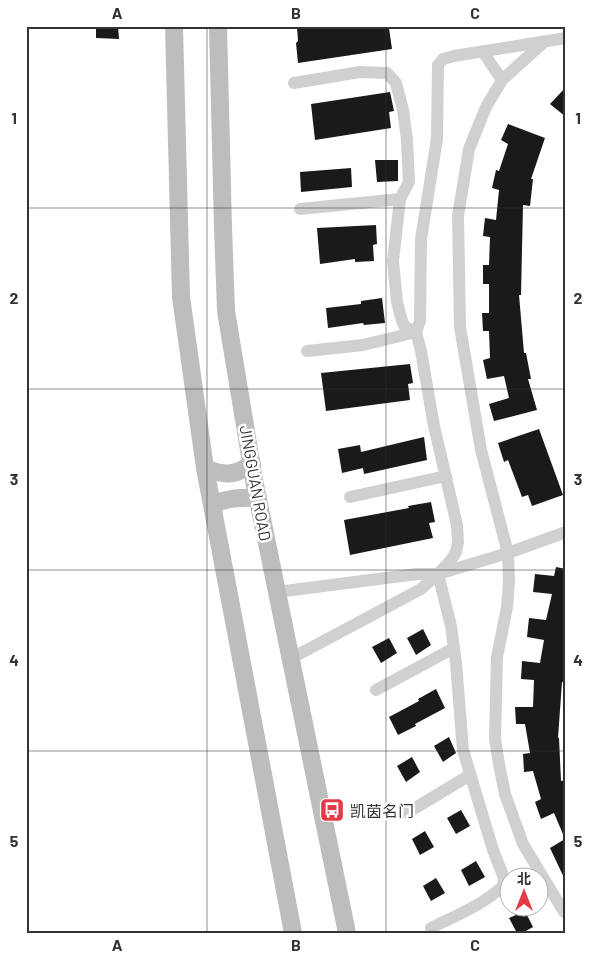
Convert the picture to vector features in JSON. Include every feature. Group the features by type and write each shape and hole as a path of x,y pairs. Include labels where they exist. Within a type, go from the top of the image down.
{"street":[{"path":"174,26 181,297 205,468 293,933"},
{"name":"JINGGUAN ROAD","path":"218,26 226,311 276,592 347,933"},
{"path":"290,658 421,589 438,574 456,552 458,542 457,525 434,426 416,332 420,321 422,238 437,139 438,65 443,59 566,38"},
{"path":"544,42 502,80 486,107 469,149 458,216 460,327 481,450 508,553 509,582 497,657 495,739 505,794 523,844 564,912"},
{"path":"482,52 502,80"},
{"path":"294,82 360,72 386,73 396,83 403,110 406,133 408,182 400,200 393,261 396,302 405,327 416,332"},
{"path":"300,209 400,200"},
{"path":"307,351 363,345 416,332"},
{"path":"205,468 219,474 230,474 240,472 252,464"},
{"path":"350,497 446,476"},
{"path":"213,504 229,498 258,498"},
{"path":"276,592 417,574 438,574 508,553 566,532"},
{"path":"430,928 496,893 503,886 504,878 493,850 462,750 454,648 438,574"},
{"path":"376,690 454,648"},
{"path":"407,813 470,776"}],"building":[{"path":"96,26 118,26 119,39 96,38"},
{"path":"383,26 383,28 389,28 392,49 298,63 297,27"},
{"path":"566,87 566,117 550,104"},
{"path":"390,92 394,111 389,112 391,128 315,140 311,104"},
{"path":"508,124 545,138 531,179 533,179 530,206 523,205 521,295 519,295 524,353 526,353 531,379 528,379 537,410 494,421 489,404 509,398 504,376 487,379 483,360 490,358 489,331 483,331 482,313 489,313 489,284 483,284 483,265 489,265 490,237 483,236 485,218 496,220 499,190 492,188 496,170 499,171 508,144 501,140"},
{"path":"375,160 398,160 398,181 377,182"},
{"path":"351,168 352,187 301,192 300,172"},
{"path":"376,225 377,244 373,245 374,261 355,262 355,259 320,264 317,228"},
{"path":"382,298 385,323 364,325 363,323 328,328 326,308 361,304 361,301"},
{"path":"410,364 413,383 408,384 410,400 326,411 321,373"},
{"path":"539,429 563,495 532,506 528,495 522,497 508,460 504,462 498,443"},
{"path":"424,437 427,460 364,474 363,468 342,473 338,449 360,445 361,452"},
{"path":"431,502 435,522 429,523 433,538 350,555 344,520"},
{"path":"556,567 566,569 566,669 564,682 562,682 558,738 561,781 566,780 566,882 550,848 565,839 554,813 541,819 535,802 541,799 533,771 524,772 523,754 530,753 525,724 516,724 515,707 533,707 534,680 521,679 522,661 540,663 544,640 527,637 529,618 546,620 552,594 533,592 535,574 554,576"},
{"path":"423,629 431,645 416,655 407,638"},
{"path":"389,638 397,653 381,663 372,647"},
{"path":"436,689 445,708 398,735 389,717 419,701 418,699"},
{"path":"449,737 456,753 443,762 434,746"},
{"path":"412,757 420,772 406,782 397,766"},
{"path":"461,810 470,826 456,834 447,818"},
{"path":"425,831 434,847 420,855 412,839"},
{"path":"476,861 485,877 469,886 461,870"},
{"path":"436,878 445,893 431,901 423,886"},
{"path":"528,916 533,927 522,933 517,933 509,918"}],"place":[{"name":"凯茵名门","path":"332,810"}]}
